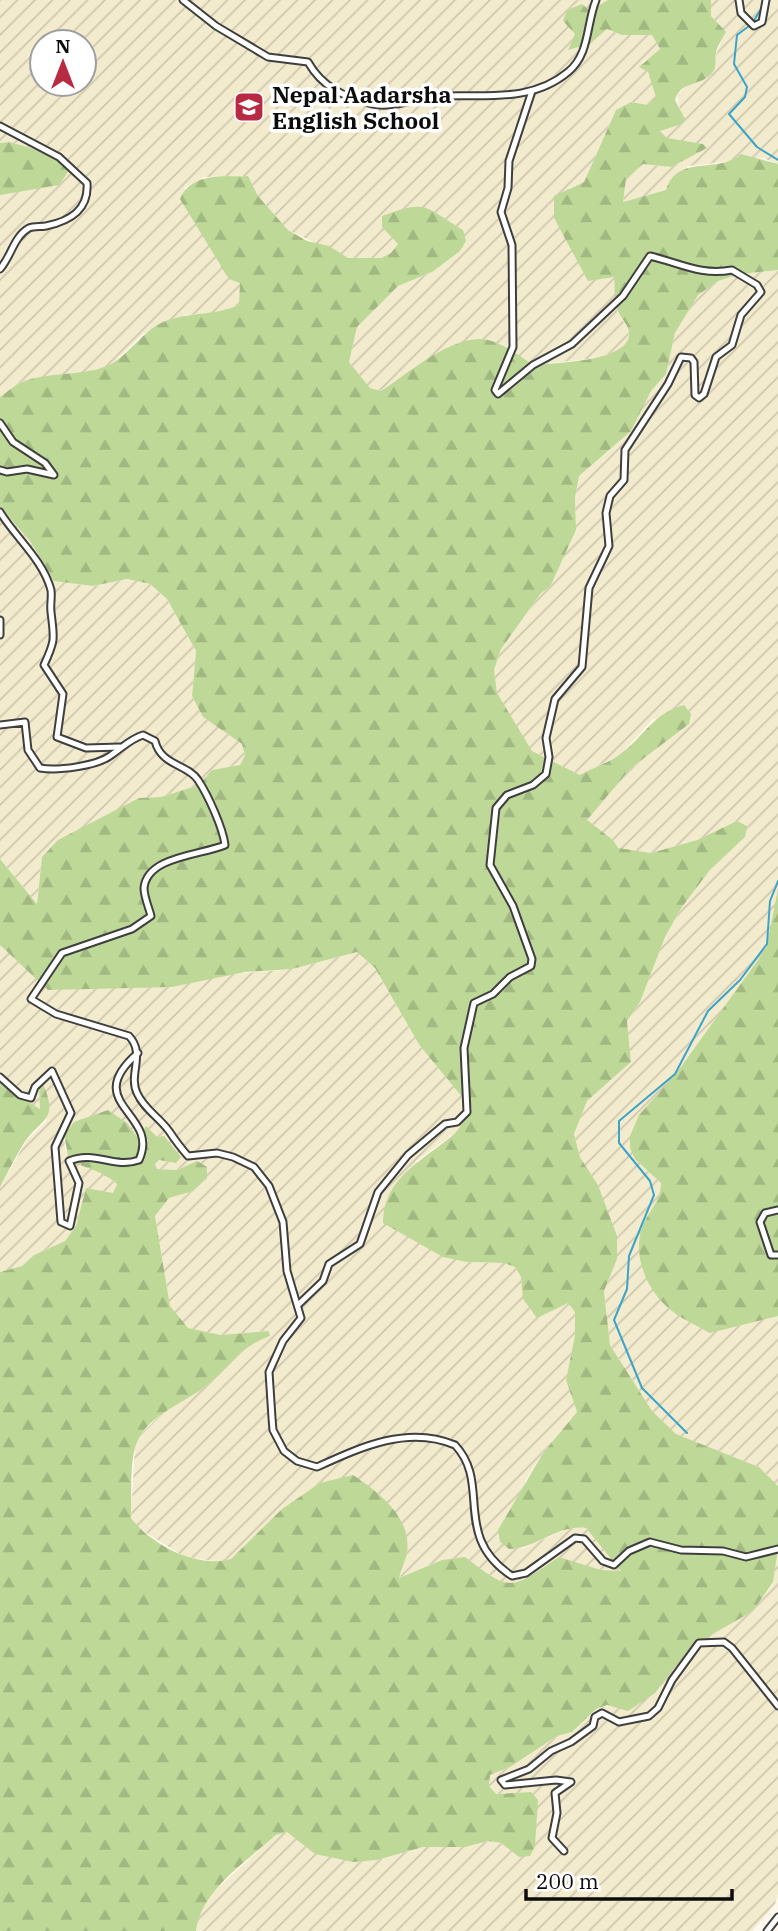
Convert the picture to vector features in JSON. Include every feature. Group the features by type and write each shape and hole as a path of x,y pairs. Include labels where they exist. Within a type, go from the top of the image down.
{"street":[{"path":"183,0 216,26 268,57 308,62 322,83 372,104 387,106 440,96 507,96 546,86 579,60 587,43 586,29 596,0"},
{"path":"739,0 741,13 754,26 762,22 766,0"},
{"path":"299,1304 323,1281 329,1264 360,1244 378,1192 408,1155 445,1124 457,1122 467,1112 464,1048 474,1003 493,994 510,977 530,966 532,959 513,906 490,865 496,808 507,795 533,785 546,774 549,757 546,738 555,699 582,667 586,599 592,578 609,546 606,513 610,496 624,480 625,450 668,384 681,357 691,358 694,362 695,396 699,398 704,394 716,357 732,345 741,315 761,292 757,285 732,270 720,274 696,272 649,256 623,296 572,344 533,365 498,394 495,390 513,347 512,245 500,212 508,188 509,161 532,91"},
{"path":"0,126 60,157 87,183 88,195 79,213 63,222 31,226 19,237 0,269"},
{"path":"0,423 13,442 45,463 54,475 27,469 7,472 0,470"},
{"path":"0,512 14,535 32,554 52,593 51,612 55,629 53,646 44,665 63,694 57,737 86,748 120,747"},
{"path":"0,620 0,635"},
{"path":"0,725 25,722 28,750 40,768 66,771 79,764 100,761 143,735 155,741 157,748 176,767 198,779 224,833 225,845 162,865 148,877 144,890 151,916 132,929 62,953 31,999 56,1014 123,1032 136,1043 138,1053 135,1091 150,1113 170,1132 174,1143 188,1156 217,1153 244,1162 254,1167 269,1186 283,1222 288,1271 301,1318 283,1341 270,1372 273,1430 284,1451 297,1461 317,1467 355,1450 411,1435 455,1445 471,1472 474,1522 480,1541 496,1565 512,1576 526,1573 575,1538 584,1539 603,1561 614,1565 629,1551 650,1542 681,1550 723,1551 746,1558 778,1549"},
{"path":"0,1077 20,1095 31,1098 41,1080 52,1071 71,1113 55,1147 61,1222 70,1226 79,1184 69,1161 83,1155 128,1164 139,1160 144,1151 143,1138 118,1097 116,1077 123,1064 138,1053"},
{"path":"778,1210 765,1213 760,1222 771,1255 778,1255"},
{"path":"564,1851 552,1838 557,1813 555,1793 570,1782 556,1780 505,1785 500,1780 529,1769 551,1751 571,1742 593,1726 596,1717 602,1713 625,1722 649,1716 658,1708 672,1680 699,1643 724,1642 732,1648 778,1706"},
{"path":"766,1931 778,1917"}],"shaded area":[{"path":"0,0 608,0 596,10 585,9 569,50 590,44 607,29 622,35 652,35 660,49 658,54 642,62 655,87 656,98 648,105 631,102 616,110 584,182 569,188 614,276 617,311 629,331 628,342 621,351 589,359 533,365 447,349 381,391 369,388 349,362 357,327 398,286 432,272 382,227 398,244 391,253 381,258 348,258 288,230 258,196 248,176 204,177 184,188 240,283 240,305 220,313 186,315 143,334 111,365 77,375 56,375 21,382 0,397 0,195 72,166 42,151 9,142 0,143"},
{"path":"711,0 778,0 778,164 763,158 688,166 666,190 623,202 626,179 643,164 671,167 703,144 667,139 660,131 681,115 677,95 690,83 707,78 725,32 711,16"},
{"path":"778,270 778,1486 759,1467 676,1434 667,1427 652,1411 610,1345 604,1291 617,1259 598,1185 580,1157 574,1134 587,1101 631,1062 627,1021 640,1002 665,937 682,907 710,870 745,837 737,821 697,840 651,853 617,849 613,840 586,820 631,768 689,724 653,719 620,755 580,775 532,751 524,742 497,693 494,670 501,649 541,593 550,587 576,530 575,498 579,476 631,431 651,391 666,374 675,333 698,294 718,281 740,274"},
{"path":"0,507 30,541 54,581 93,586 127,579 150,584 167,599 196,651 192,696 203,717 242,744 245,755 240,765 212,770 200,785 161,797 139,798 42,857 37,904 0,859"},
{"path":"0,945 49,990 292,969 357,952 375,968 420,1046 472,1109 454,1134 416,1161 467,1262 504,1263 515,1267 521,1277 524,1300 568,1303 575,1312 575,1335 566,1380 577,1412 543,1453 525,1481 521,1549 574,1526 586,1528 622,1571 601,1570 559,1558 511,1584 499,1584 464,1558 442,1560 398,1578 407,1552 249,1544 231,1559 220,1562 185,1557 137,1527 131,1518 135,1446 140,1435 165,1410 207,1385 248,1344 270,1336 269,1331 221,1335 187,1328 170,1307 155,1216 169,1198 193,1191 197,1161 177,1170 157,1169 155,1164 159,1160 176,1163 148,1141 144,1145 74,1122 64,1135 65,1150 81,1166 93,1167 117,1184 113,1194 86,1188 76,1226 65,1241 34,1255 22,1266 0,1272 0,1187 26,1141 47,1121 39,1087 41,1110 0,1084"},
{"path":"778,1549 778,1894 775,1904 752,1931 196,1931 198,1914 211,1894 276,1835 287,1832 315,1854 377,1860 423,1847 465,1847 488,1841 501,1843 519,1857 531,1792 496,1794 489,1786 490,1775 510,1767 557,1736 572,1732 596,1709 655,1693 676,1666 713,1634 753,1611 773,1583"}],"green space":[{"path":"608,0 711,0 711,16 726,32 715,56 715,66 711,74 681,90 675,100 685,119 682,124 660,131 667,138 703,144 707,148 671,167 643,164 626,179 623,202 666,190 672,179 689,168 721,163 741,154 778,164 778,270 740,274 718,281 698,295 675,333 666,374 651,391 631,431 579,476 575,498 576,530 550,587 541,593 501,649 494,670 497,693 532,751 580,775 619,755 656,720 673,709 684,705 691,714 689,724 631,768 587,820 613,840 618,848 651,853 697,840 737,821 747,826 745,837 710,870 682,907 665,937 640,1002 627,1021 631,1062 587,1101 574,1134 580,1157 598,1185 617,1236 617,1259 604,1291 610,1345 652,1411 676,1434 759,1467 778,1486 778,1549 773,1582 753,1611 713,1634 676,1666 655,1693 628,1711 607,1705 596,1709 572,1732 557,1736 510,1767 490,1775 489,1786 496,1794 531,1792 538,1800 535,1846 530,1856 519,1857 501,1843 488,1841 465,1847 423,1847 377,1860 353,1862 315,1854 287,1832 276,1835 227,1878 206,1902 196,1931 0,1931 0,1272 22,1266 34,1255 65,1241 76,1226 86,1188 113,1193 117,1184 106,1176 69,1161 64,1135 74,1122 108,1110 127,1123 143,1145 148,1141 143,1131 146,1126 157,1137 164,1136 181,1157 176,1163 159,1160 155,1164 157,1169 177,1170 197,1161 207,1167 207,1178 193,1191 169,1198 155,1216 170,1306 188,1328 221,1335 269,1331 270,1336 250,1346 198,1392 159,1416 137,1442 131,1479 131,1518 150,1537 190,1558 204,1561 231,1559 282,1509 320,1483 353,1475 391,1506 404,1527 407,1552 399,1578 442,1560 465,1557 492,1577 511,1583 530,1576 559,1557 601,1570 621,1571 586,1528 566,1530 519,1548 509,1549 500,1542 498,1530 543,1453 577,1412 566,1380 575,1335 575,1312 568,1303 537,1318 523,1299 521,1277 515,1267 504,1263 467,1262 443,1257 383,1223 385,1207 397,1182 452,1136 472,1109 420,1046 375,968 357,952 292,969 245,972 172,987 48,990 0,945 0,859 37,904 42,857 58,840 139,798 161,797 199,785 212,770 240,765 245,755 242,744 203,717 192,696 196,651 167,599 150,584 127,579 93,586 54,581 30,541 0,507 0,397 19,383 43,376 86,372 114,363 154,327 171,319 239,305 240,283 229,279 180,199 192,184 218,177 248,176 258,196 288,230 307,241 329,246 348,258 381,258 391,253 398,244 382,227 382,216 408,208 425,208 463,230 466,241 460,251 432,272 398,286 357,327 349,362 370,388 381,391 452,345 478,339 500,344 533,365 590,359 618,350 626,343 629,333 617,309 614,277 588,281 554,218 554,196 584,182 616,110 631,102 648,105 656,97 648,72 639,67 660,49 652,35 622,35 607,29 590,44 568,50 575,34 563,21 567,10 582,4 590,11"},
{"path":"9,142 42,151 72,166 59,185 0,195 0,143"},
{"path":"778,889 778,1316 710,1333 681,1317 663,1303 644,1274 639,1239 659,1196 661,1183 635,1159 630,1148 630,1136 639,1115 678,1071 766,949"},
{"path":"42,1082 49,1112 24,1143 0,1187 0,1084 40,1109 39,1086"}],"waterway":[{"path":"753,22 763,6"},
{"path":"749,26 737,35 734,64 747,87 745,97 729,114 757,147 778,160"},
{"path":"687,1433 642,1388 614,1320 627,1289 629,1256 654,1195 650,1181 619,1143 619,1121 675,1074 708,1011 740,980 767,944 770,901 778,881"}],"place":[{"name":"Nepal Aadarsha English School","path":"249,107"}]}
